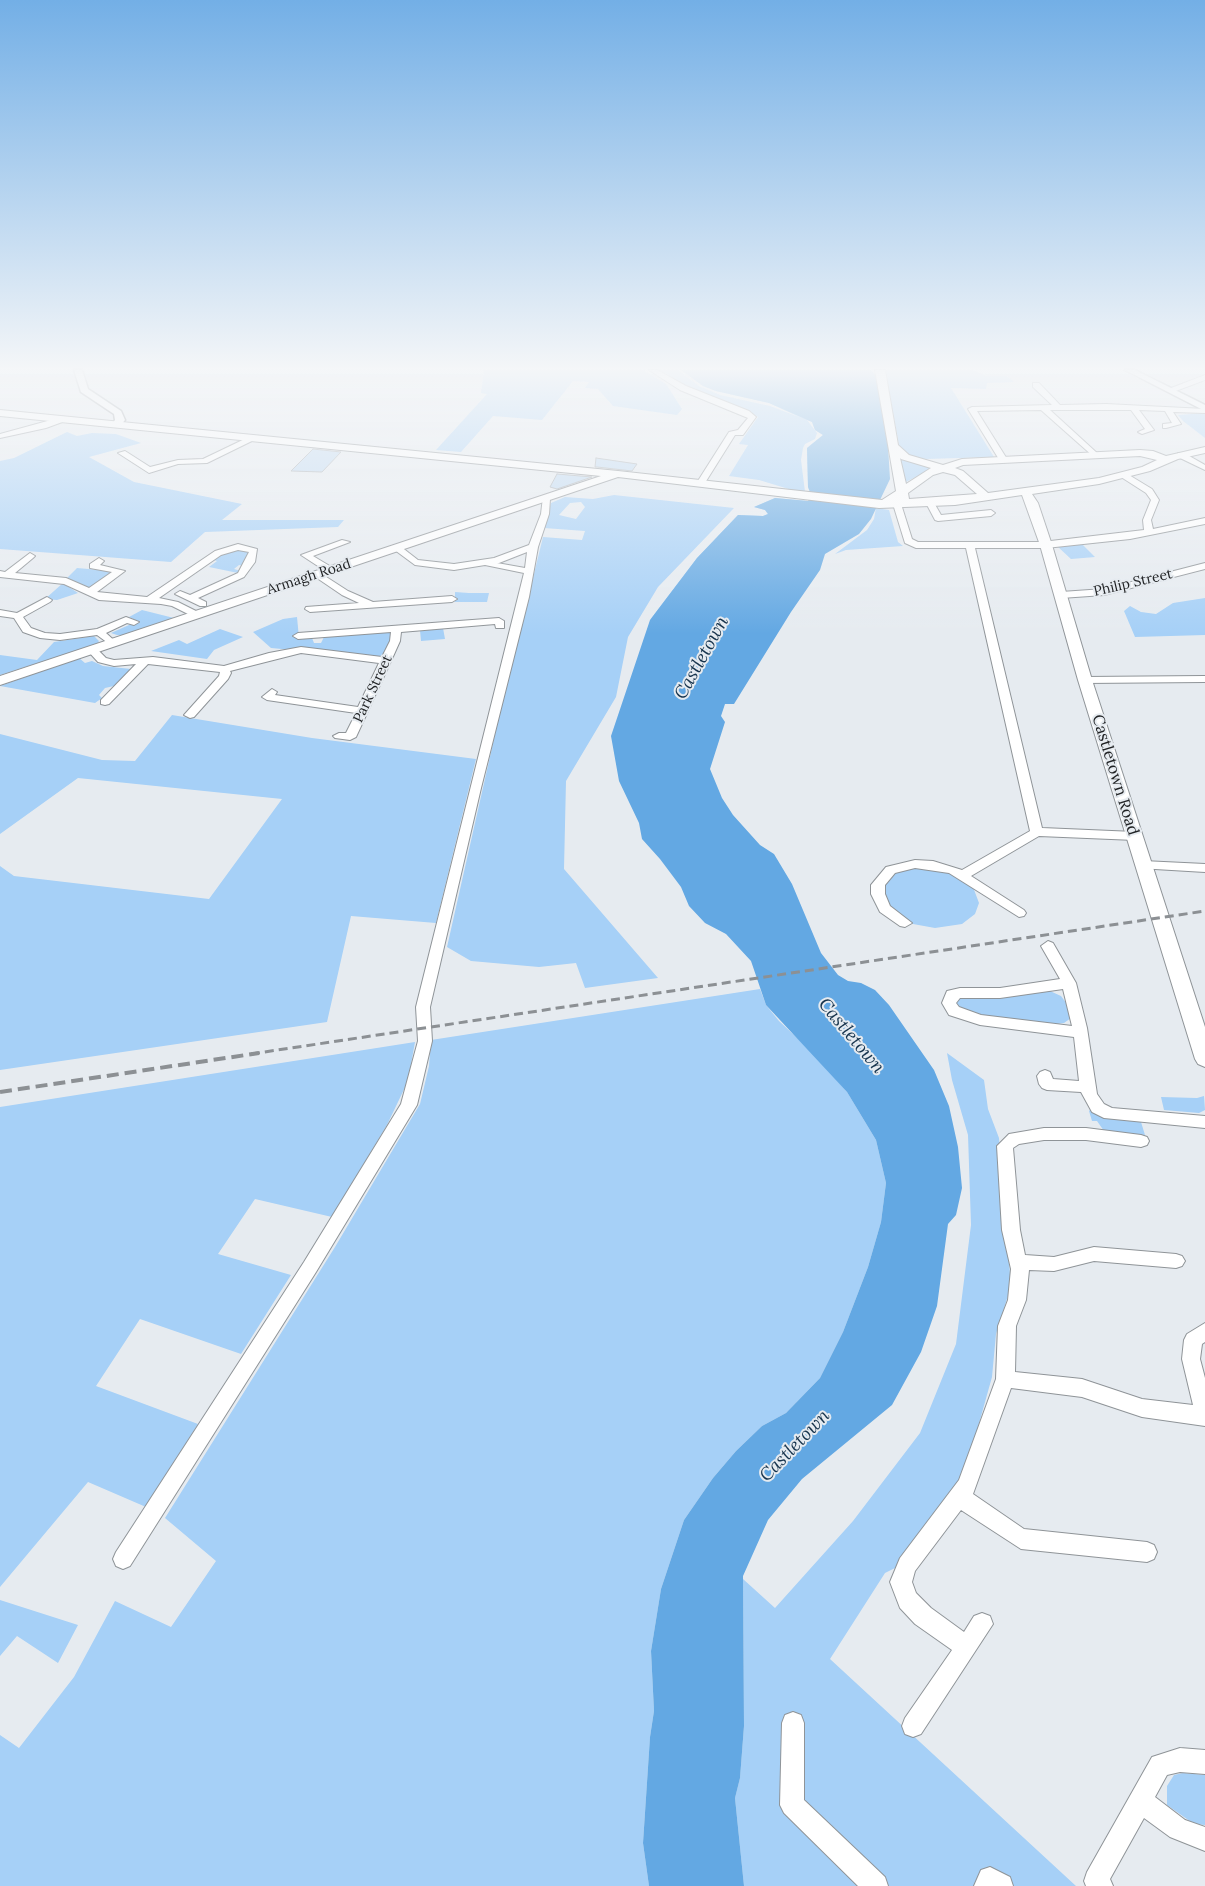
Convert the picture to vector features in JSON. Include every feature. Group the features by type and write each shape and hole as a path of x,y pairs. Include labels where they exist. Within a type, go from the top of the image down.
{"main road":[{"path":"456,458 618,474 801,496 913,503 985,497 1124,475 1146,469 1171,458"},
{"path":"890,501 892,458"},
{"path":"909,458 963,475 982,491 985,497"},
{"path":"924,462 1025,458"},
{"path":"1161,458 1165,460"},
{"path":"890,501 918,480 943,468 962,462"},
{"name":"Armagh Road","path":"0,681 112,643 200,609 323,572 618,474"},
{"name":"Castletown Road","path":"1025,491 1032,503 1045,544 1085,680 1205,1059"}],"street":[{"path":"130,458 149,470 178,462 204,461 210,458"},
{"path":"700,484 716,458"},
{"path":"1187,458 1205,468"},
{"path":"1124,475 1154,496 1155,500 1147,520 1149,533"},
{"path":"123,1560 341,1217 409,1105 426,1041 423,1007 533,547 545,514 546,499"},
{"path":"890,501 910,544 970,546 1045,544 1149,533 1205,521"},
{"path":"930,502 938,518 991,513"},
{"path":"1151,512 1176,528"},
{"path":"346,542 306,555 345,593 372,604"},
{"path":"970,546 1037,832"},
{"path":"149,600 218,552 238,547 254,551 250,562 241,575 185,596 200,609"},
{"path":"483,564 533,547"},
{"path":"397,548 409,559 421,564 442,567 483,564 528,571"},
{"path":"4,574 30,556"},
{"path":"89,594 120,571 93,566 99,561"},
{"name":"Philip Street","path":"1061,595 1104,592 1205,566"},
{"path":"4,574 66,581 89,594 119,600 149,600 200,609"},
{"path":"310,609 447,598"},
{"path":"0,613 18,616 47,600"},
{"path":"18,616 20,623 27,630 44,636 60,637 99,632 126,620 134,622"},
{"name":"Park Street","path":"298,636 317,639 396,629 499,621 500,626"},
{"name":"Park Street","path":"339,736 350,737 395,641 396,629"},
{"path":"99,632 112,643"},
{"path":"92,650 102,660 114,663 153,660 224,669 269,656 301,650 386,662"},
{"path":"106,702 110,691 145,661"},
{"path":"190,715 224,677 226,673 224,669"},
{"path":"1085,680 1205,679"},
{"path":"272,692 268,697 362,711"},
{"path":"962,875 1037,832 1135,836"},
{"path":"905,923 889,913 880,902 878,886 885,875 900,867 924,864 943,867 962,875 1019,913"},
{"path":"1143,865 1205,868"},
{"path":"1048,946 1069,983 1080,1032 1089,1095 1098,1108 1110,1114 1205,1122"},
{"path":"1069,983 1000,993 960,993 952,995 948,1003 954,1011 980,1020 1080,1032"},
{"path":"1045,1076 1047,1084 1088,1086"},
{"path":"966,1647 924,1616 908,1600 901,1582 907,1565 967,1486 977,1463 985,1432 1005,1379 1007,1326 1017,1300 1020,1269 1011,1230 1006,1146 1015,1138 1044,1134 1086,1134 1142,1141"},
{"path":"1018,1262 1054,1264 1094,1254 1176,1261"},
{"path":"1005,1379 1082,1388 1142,1408 1205,1416 1192,1359 1193,1340 1205,1331"},
{"path":"959,1496 1020,1539 1147,1552"},
{"path":"913,1726 982,1624"},
{"path":"793,1723 792,1805 876,1886"},
{"path":"1101,1886 1096,1881 1160,1765 1180,1760 1205,1762"},
{"path":"1141,1801 1178,1829 1205,1839"},
{"path":"986,1886 990,1879 1001,1886"}],"shaded area":[{"path":"14,458 91,458 134,482 242,504 222,520 344,520 338,527 205,532 171,562 0,549 0,461"},
{"path":"740,458 801,458 805,492 802,493 759,480 729,476"},
{"path":"807,458 827,458 822,492 650,620 697,558 738,515 763,516 768,514 765,510 754,507 775,498 808,501 812,498 808,487"},
{"path":"898,458 907,458 933,468 906,482"},
{"path":"919,458 960,458 926,459"},
{"path":"614,495 734,508 658,587 628,637 616,697 566,781 564,869 658,978 585,988 576,963 539,967 471,961 447,947 501,708 543,537 582,540 585,531 544,528 551,503 565,497 593,499","holes":["581,502 585,507 576,519 559,515 570,503"]},
{"path":"876,508 889,510 898,542 903,546 846,550 835,554 867,530 874,519"},
{"path":"1081,543 1095,557 1071,559 1057,546"},
{"path":"230,550 247,551 250,553 244,566 239,565 234,569 241,571 238,573 209,567 217,561 211,559"},
{"path":"77,568 113,572 91,587 87,587 67,578"},
{"path":"63,583 78,593 57,600 45,599"},
{"path":"455,592 489,593 487,602 455,602"},
{"path":"1205,598 1205,635 1135,637 1124,611 1130,606 1141,612 1156,614 1173,603"},
{"path":"142,610 174,618 124,635 111,633 138,621 129,617"},
{"path":"297,617 299,638 312,638 314,643 321,643 324,637 388,631 394,635 381,658 271,648 253,632 283,619"},
{"path":"443,628 445,639 421,641 420,630"},
{"path":"220,629 243,637 214,650 207,659 151,651 179,640 187,644"},
{"path":"94,636 99,641 97,644 0,675 0,655 37,660 54,642"},
{"path":"79,658 85,663 92,661 103,666 131,669 114,686 105,688 99,695 102,698 95,703 0,686"},
{"path":"172,715 312,738 476,759 436,923 351,916 327,1022 0,1070 0,866 14,876 209,899 282,799 78,778 0,834 0,734 102,760 135,761"},
{"path":"909,867 942,869 973,887 979,903 975,914 962,924 935,928 913,924 891,912 881,886 888,876"},
{"path":"760,989 766,1005 779,1021 812,1052 847,1092 876,1140 886,1183 881,1222 868,1267 843,1332 820,1378 786,1413 762,1426 736,1451 713,1478 684,1520 661,1589 651,1651 654,1711 650,1737 643,1843 649,1886 0,1886 0,1735 19,1748 74,1677 115,1601 171,1627 216,1561 165,1518 335,1247 420,1104 429,1066 431,1040"},
{"path":"1050,991 1061,996 1067,1004 1071,1018 1064,1023 1056,1024 966,1013 958,1009 955,1000 963,996"},
{"path":"415,1042 408,1081 387,1125 332,1217 255,1199 218,1254 291,1275 241,1354 140,1319 96,1386 198,1424 146,1507 88,1482 0,1587 0,1107"},
{"path":"947,1053 984,1080 988,1109 999,1138 1011,1286 996,1334 992,1377 966,1470 897,1567 885,1573 830,1659 1076,1886 744,1886 735,1798 740,1778 744,1726 743,1579 775,1608 853,1521 920,1433 956,1344 971,1225 968,1135 952,1080"},
{"path":"1204,1096 1205,1110 1199,1113 1164,1110 1161,1097 1197,1098"},
{"path":"1093,1107 1111,1119 1141,1122 1145,1135 1104,1131 1097,1121 1092,1121 1089,1111"},
{"path":"0,1600 78,1625 58,1663 17,1636 0,1656"},
{"path":"1183,1773 1205,1775 1205,1825 1194,1824 1167,1805 1167,1786 1174,1775"}],"water":[{"name":"Castletown","path":"807,458 889,458 890,479 871,519 859,534 825,554 820,570 791,612 734,704 725,704 721,716 725,722 710,769 722,798 733,815 760,845 774,854 792,884 821,953 838,975 848,981 861,983 875,990 889,1005 934,1070 949,1106 958,1147 962,1188 956,1215 948,1224 937,1306 921,1352 892,1405 802,1479 768,1520 743,1576 744,1726 740,1778 735,1798 744,1886 649,1886 643,1843 650,1737 654,1711 651,1651 661,1589 684,1520 713,1478 736,1451 762,1426 786,1413 820,1378 843,1332 868,1267 881,1222 886,1183 876,1140 847,1092 766,1005 751,961 726,934 705,923 689,906 681,887 642,839 639,823 619,781 611,736 650,620 697,558 738,515 763,516 768,514 765,510 754,507 775,498 808,501 812,497 808,487"}],"building":[{"path":"304,458 335,458 322,472 291,471"},
{"path":"596,458 637,464 632,471 595,467"},
{"path":"557,474 592,477 557,489 550,487"}],"railway":[{"path":"251,1054 1205,911"},
{"path":"0,1092 259,1053"}]}
